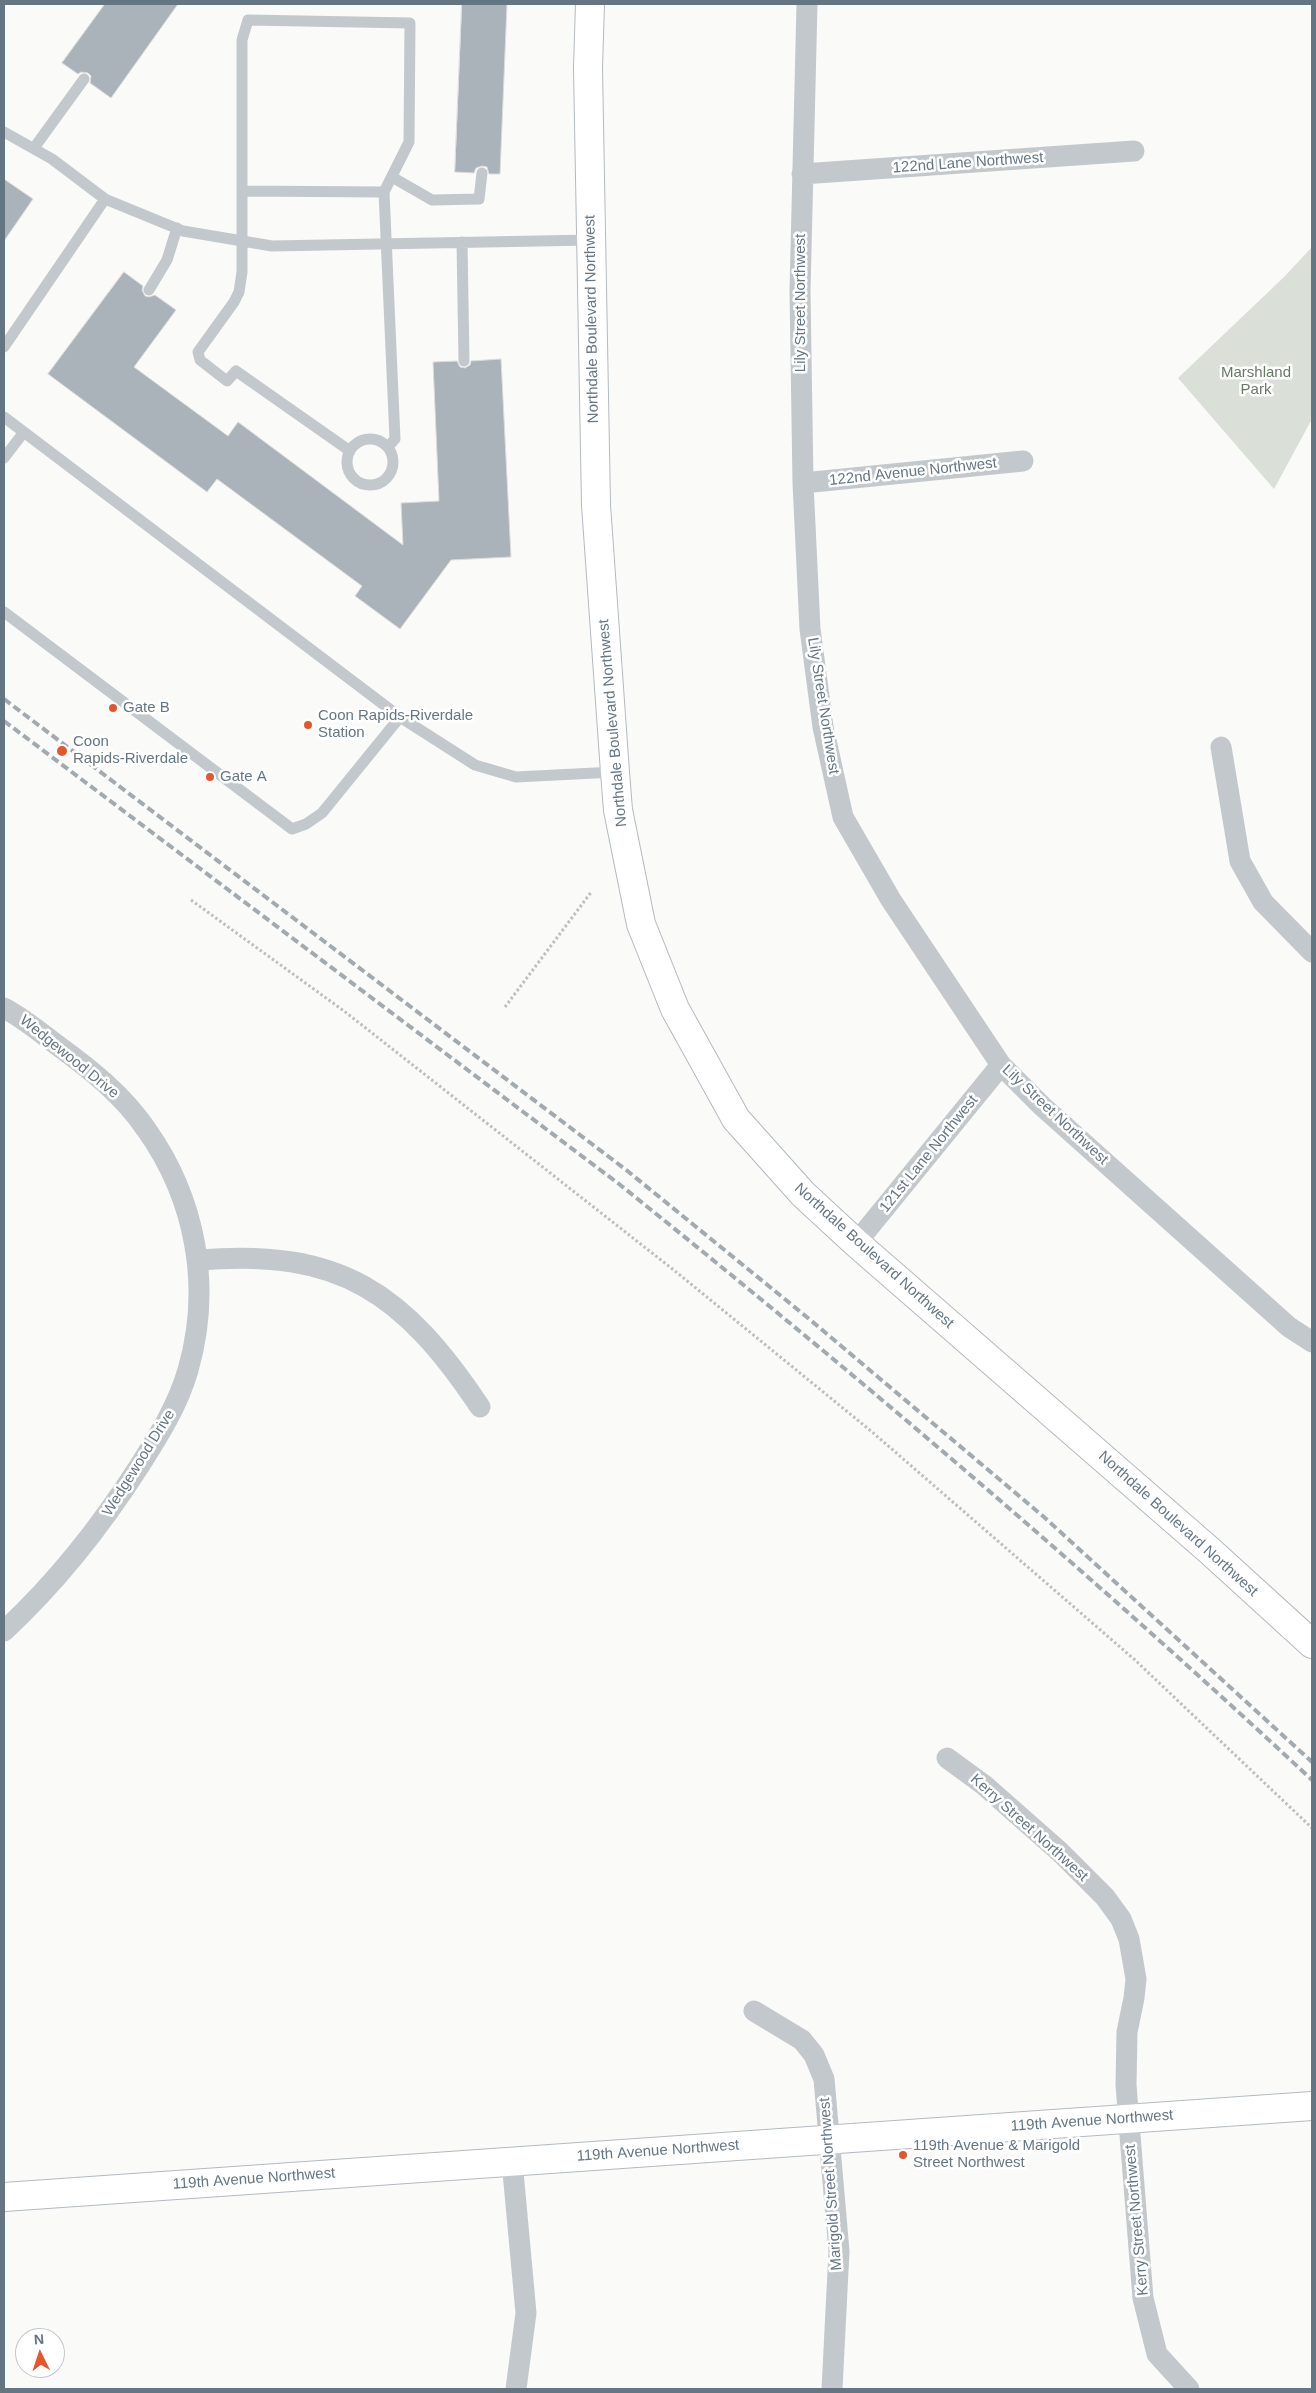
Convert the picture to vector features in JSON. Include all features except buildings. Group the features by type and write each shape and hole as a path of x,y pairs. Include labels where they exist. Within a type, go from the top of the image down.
{"street":[{"name":"Northdale Boulevard Northwest","path":"590,4 588,68 596,505 618,810 641,924 675,1009 736,1119 803,1194 856,1243 1203,1544 1312,1644"},
{"name":"Lily Street Northwest","path":"807,4 800,291 803,483 810,629 823,727 843,817 891,900 1001,1065 1042,1106 1275,1314 1312,1342"},
{"name":"122nd Lane Northwest","path":"802,174 1134,151"},
{"name":"122nd Avenue Northwest","path":"803,483 1022,461"},
{"path":"1221,747 1240,861 1262,902 1312,952"},
{"name":"Wedgewood Drive","path":"4,1008 96,1075 121,1098 146,1128 164,1156 182,1196 194,1233 199,1260 196,1332 189,1369 177,1402 161,1432 97,1528 64,1569 4,1631"},
{"name":"121st Lane Northwest","path":"856,1243 1001,1065"},
{"path":"199,1260 255,1257 293,1261 329,1270 362,1284 414,1323 454,1368 480,1407"},
{"name":"Kerry Street Northwest","path":"947,1758 984,1785 1060,1852 1105,1897 1121,1919 1129,1939 1136,1979 1134,1998 1126,2032 1128,2118 1143,2298 1157,2354 1189,2389"},
{"name":"Marigold Street Northwest","path":"754,2011 802,2040 814,2055 824,2079 839,2251 832,2389"},
{"name":"119th Avenue Northwest","path":"4,2197 1312,2106"},
{"path":"512,2161 526,2313 516,2389"}],"lane":[{"path":"350,451 236,371 226,381 200,360 198,352 234,302 239,292 244,241 242,40 248,20 410,23 409,142 384,192 396,439 388,447"},
{"path":"34,148 84,79"},
{"path":"4,132 34,148 105,199 177,228 244,241 272,246 591,240"},
{"path":"392,177 432,200 479,199 482,174"},
{"path":"244,191 384,192"},
{"path":"4,347 105,199"},
{"path":"148,290 167,260 177,228"},
{"path":"462,242 464,361"},
{"path":"4,417 400,716 474,765 516,777 615,772"},
{"path":"4,458 24,432"},
{"path":"368,439 383,442 388,447 394,462 389,476 384,481 369,485 355,479 350,473 347,466 350,451 360,441 368,439"},
{"path":"4,612 292,829 306,824 322,813 400,716"}],"path":[{"path":"505,1007 592,891"},
{"path":"191,900 344,1011 675,1271 871,1431 1135,1660 1312,1828"}],"green space":[{"name":"Marshland Park","path":"1312,247 1312,419 1274,489 1178,378 1284,277"}],"railway":[{"path":"4,699 625,1169 808,1318 1044,1517 1312,1762"},
{"path":"4,721 619,1184 708,1256 884,1402 1057,1550 1312,1780"}],"place":[{"name":"Gate B","path":"113,708"},
{"name":"Coon Rapids-Riverdale Station","path":"308,725"},
{"name":"Coon Rapids-Riverdale","path":"62,751"},
{"name":"Gate A","path":"210,777"},
{"name":"119th Avenue & Marigold Street Northwest","path":"903,2155"}]}
